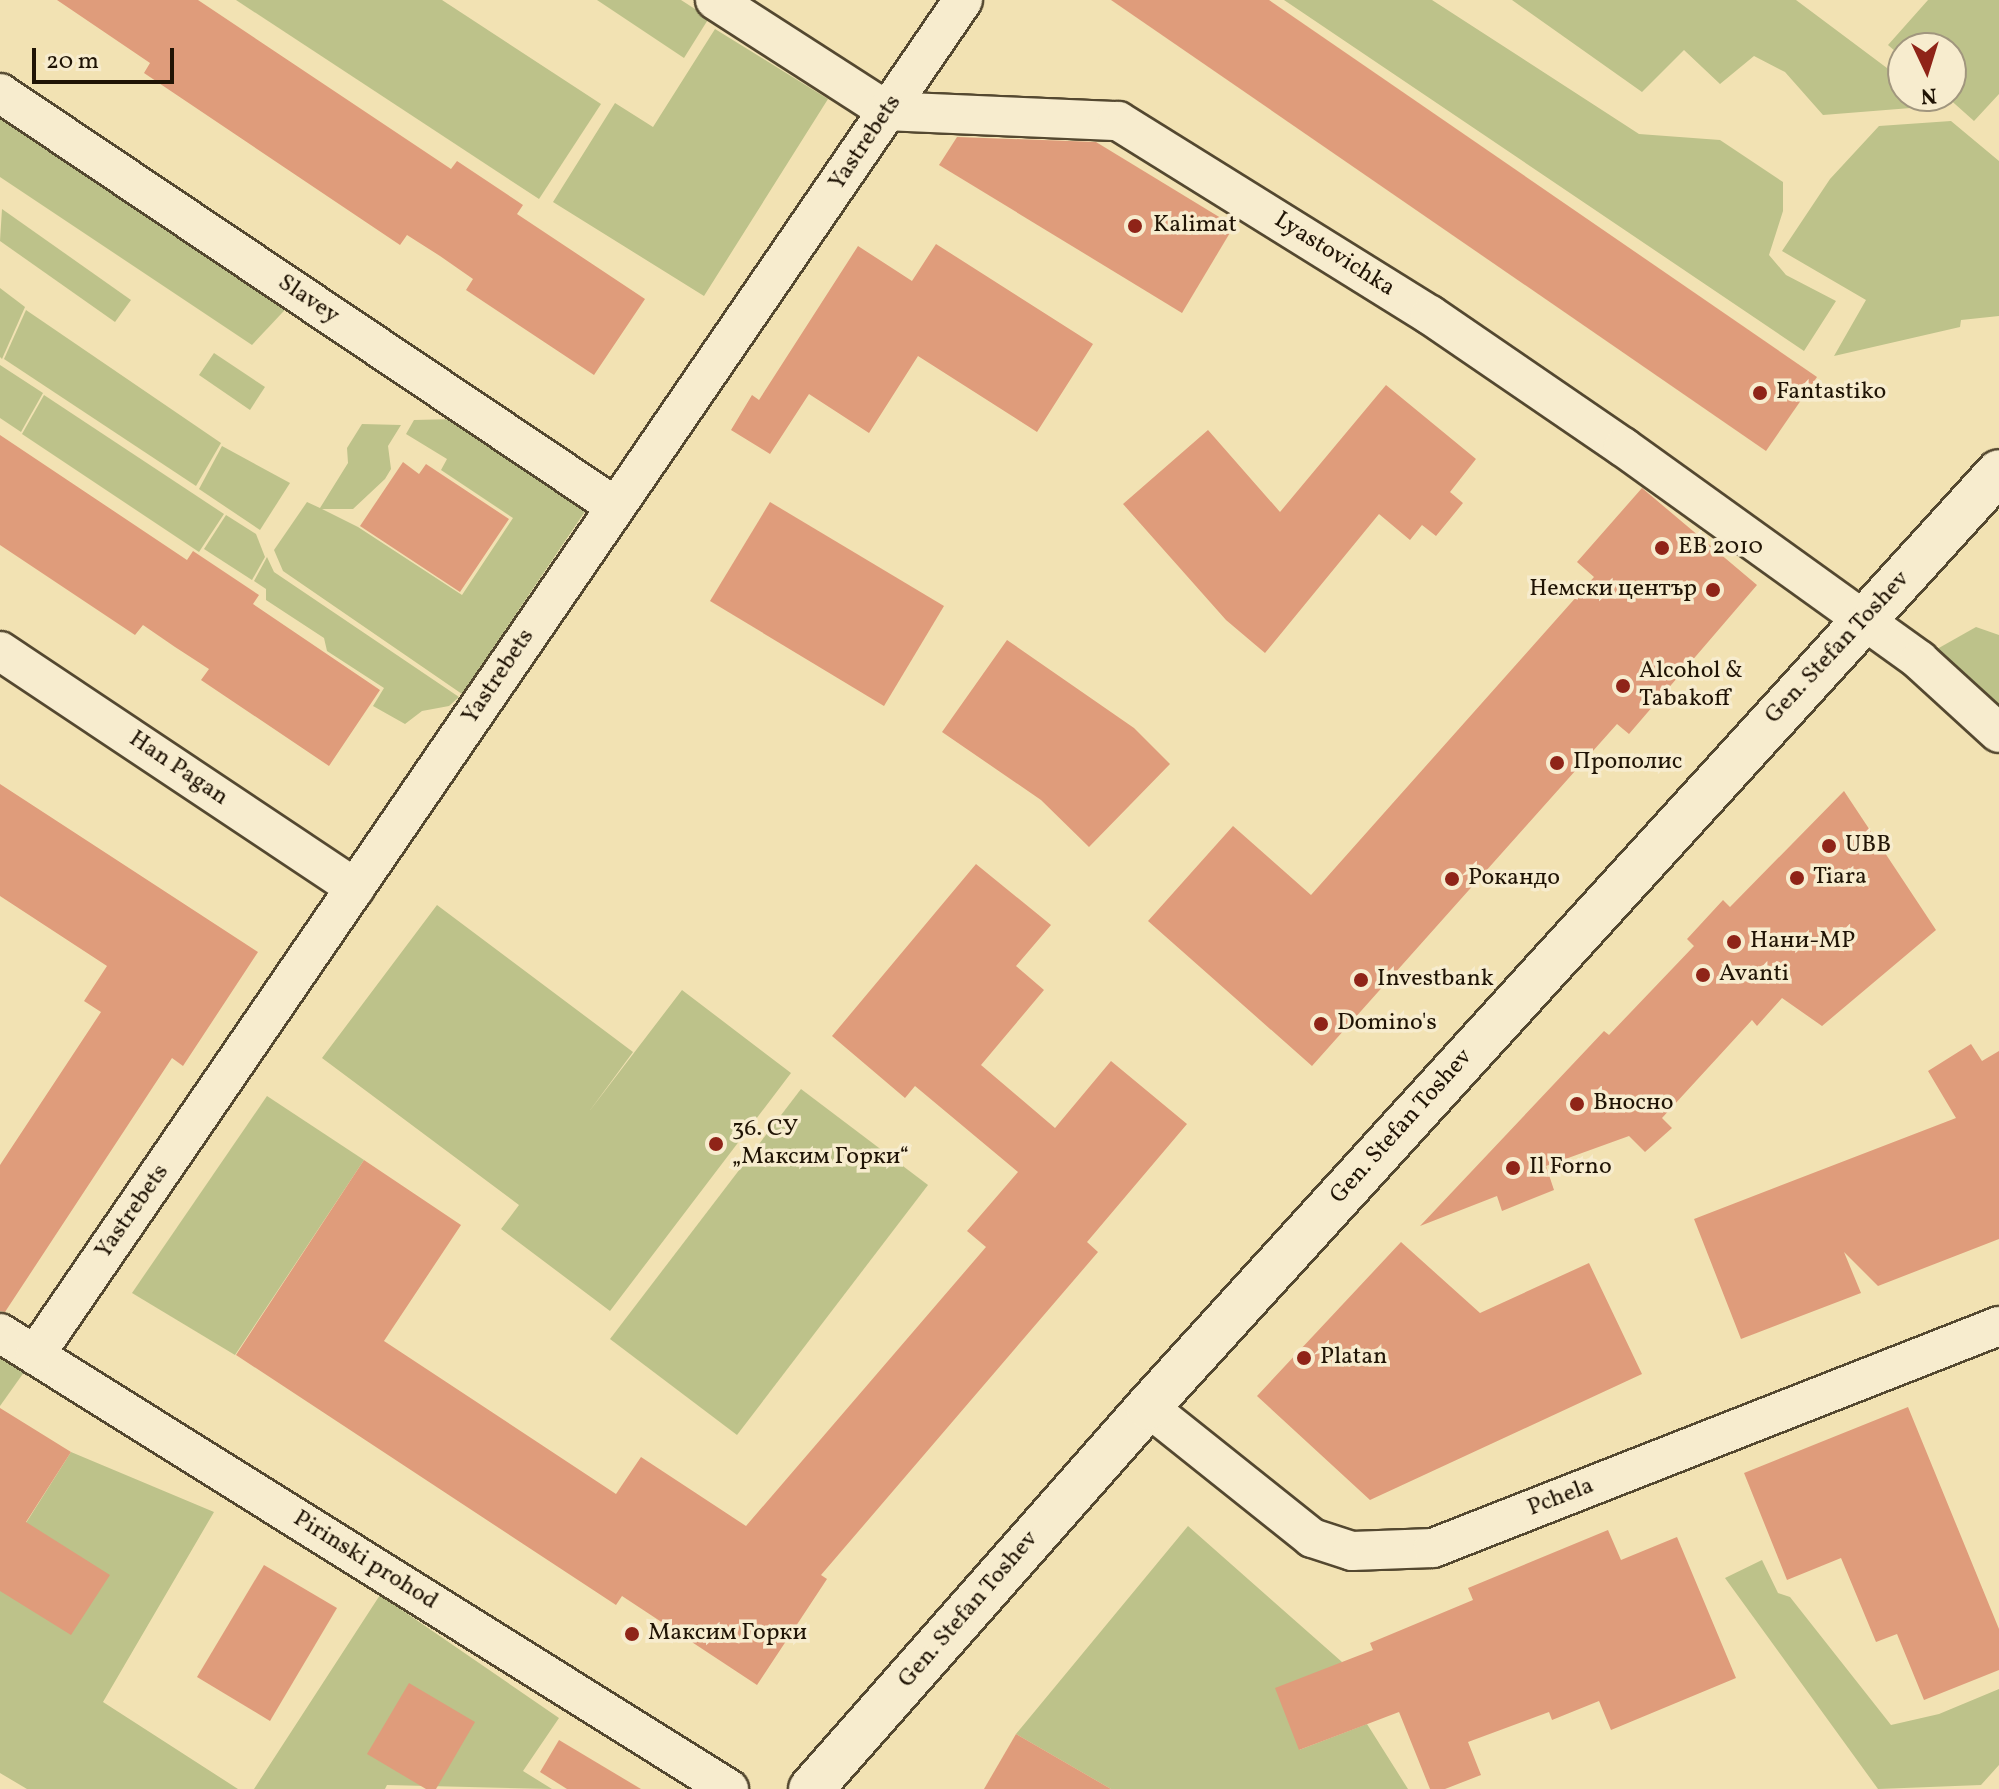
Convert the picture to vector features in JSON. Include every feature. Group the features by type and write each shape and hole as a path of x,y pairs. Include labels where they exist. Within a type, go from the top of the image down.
{"street":[{"path":"715,0 887,111"},
{"name":"Yastrebets","path":"35,1355 963,0"},
{"name":"Slavey","path":"0,93 616,507"},
{"name":"Lyastovichka","path":"887,111 1118,121 1430,315 1623,447 1919,660 1999,733"},
{"name":"Gen. Stefan Toshev","path":"811,1789 1148,1407 1999,472"},
{"name":"Han Pagan","path":"0,651 355,888"},
{"name":"Pchela","path":"1148,1407 1312,1538 1352,1551 1433,1548 1999,1326"},
{"name":"Pirinski prohod","path":"0,1333 729,1789"}],"green space":[{"path":"236,0 442,0 601,104 539,199"},
{"path":"597,0 681,0 709,18 684,58"},
{"path":"1284,0 1432,0 1639,134 1720,140 1783,182 1783,211 1769,255 1786,275 1836,301 1804,351"},
{"path":"1512,0 1796,0 1887,68 1887,110 1823,115 1785,72 1754,56 1720,84 1684,50 1642,92"},
{"path":"1928,0 1999,0 1999,94 1974,121 1964,112 1967,112 1967,32 1900,32"},
{"path":"715,29 828,99 704,296 553,202 615,103 653,127"},
{"path":"0,100 296,298 252,345 0,177"},
{"path":"1951,121 1999,161 1999,316 1961,320 1960,327 1834,356 1866,300 1782,251 1830,179 1879,126"},
{"path":"2,209 131,300 115,322 0,241"},
{"path":"0,288 25,307 2,359 0,357"},
{"path":"26,310 221,443 196,486 4,359"},
{"path":"214,353 265,387 250,410 199,375"},
{"path":"0,365 43,393 21,432 0,418"},
{"path":"44,395 224,514 199,552 22,434"},
{"path":"457,419 588,507 462,694 283,571 274,550 307,502 320,508 348,463 347,448 362,424 401,425 388,446 391,469 385,479 353,509 322,509 358,527 462,595 513,518 441,470 447,459 406,434 414,420"},
{"path":"222,446 290,483 260,530 199,489"},
{"path":"226,515 256,534 265,557 252,580 204,549"},
{"path":"267,557 274,572 459,697 449,706 422,711 405,724 373,706 384,688 327,651 324,638 266,600 266,589 254,581"},
{"path":"1976,627 1999,635 1999,713 1930,653"},
{"path":"437,905 633,1052 588,1113 682,990 791,1073 610,1311 501,1229 519,1205 322,1058"},
{"path":"801,1089 928,1185 737,1435 610,1339"},
{"path":"267,1096 364,1160 235,1355 132,1293"},
{"path":"0,1353 27,1368 0,1406"},
{"path":"71,1452 214,1512 103,1702 238,1789 27,1789 0,1773 0,1564"},
{"path":"1188,1526 1342,1662 1299,1750 1367,1724 1408,1789 1111,1789 1016,1734"},
{"path":"1762,1560 1778,1593 1790,1597 1891,1725 1939,1714 1999,1689 1999,1765 1981,1785 1878,1789 1725,1578"},
{"path":"380,1595 559,1718 523,1771 552,1789 387,1785 385,1789 254,1789"}],"building":[{"path":"57,0 198,0 451,169 457,161 523,205 517,214 645,299 594,375 466,290 473,279 440,256 407,235 400,245 144,73 150,63"},
{"path":"1111,0 1269,0 1817,377 1766,451"},
{"path":"957,137 1096,142 1234,226 1182,313 939,165"},
{"path":"936,244 1093,344 1037,432 918,356 869,433 809,394 770,454 731,430 752,395 759,400 858,246 912,281"},
{"path":"1386,385 1476,459 1450,492 1463,503 1436,536 1422,525 1410,540 1379,514 1265,653 1226,620 1123,504 1208,430 1280,512"},
{"path":"0,435 187,560 193,551 259,595 253,604 380,690 329,766 201,680 209,669 143,625 135,635 0,545"},
{"path":"403,462 419,474 426,464 509,519 460,592 360,526"},
{"path":"1642,488 1757,585 1629,734 1617,724 1312,1066 1148,921 1233,826 1311,895 1594,577 1577,562"},
{"path":"770,502 944,606 884,706 710,601"},
{"path":"1007,640 1134,728 1170,764 1089,847 1041,800 942,732"},
{"path":"0,784 258,952 183,1066 172,1058 5,1312 0,1311 0,1165 101,1012 84,1001 107,966 0,896"},
{"path":"1844,791 1936,930 1822,1026 1782,998 1757,1026 1752,1020 1662,1118 1672,1128 1645,1152 1629,1136 1546,1166 1554,1190 1502,1211 1497,1196 1420,1226 1604,1031 1609,1035 1694,946 1687,939 1723,900 1730,907"},
{"path":"976,864 1051,925 1016,966 1044,990 981,1065 1055,1128 1111,1061 1187,1124 1087,1242 1098,1252 821,1575 827,1579 757,1685 622,1596 616,1605 236,1355 364,1160 461,1225 384,1341 616,1494 641,1457 746,1526 986,1247 967,1231 1018,1172 915,1086 905,1098 832,1036"},
{"path":"1971,1044 1982,1061 1999,1051 1999,1239 1878,1286 1844,1252 1861,1293 1741,1339 1694,1219 1956,1118 1928,1071"},
{"path":"1401,1242 1480,1313 1589,1263 1642,1374 1370,1500 1257,1396"},
{"path":"1908,1407 1999,1629 1999,1670 1924,1700 1897,1634 1876,1642 1841,1558 1787,1580 1744,1473"},
{"path":"0,1408 71,1452 26,1522 110,1575 71,1635 0,1591"},
{"path":"1608,1530 1621,1560 1677,1537 1736,1678 1611,1730 1599,1701 1552,1720 1549,1712 1468,1742 1481,1775 1445,1789 1430,1789 1399,1712 1299,1750 1275,1688 1373,1650 1370,1643 1473,1600 1468,1588"},
{"path":"264,1565 337,1608 270,1721 197,1677"},
{"path":"409,1683 475,1722 436,1789 426,1789 367,1754"},
{"path":"1016,1734 1111,1789 984,1789"},
{"path":"559,1740 641,1789 567,1789 540,1772"}],"place":[{"name":"Kalimat","path":"1135,226"},
{"name":"Fantastiko","path":"1760,393"},
{"name":"ЕВ 2010","path":"1662,548"},
{"name":"Немски център","path":"1713,590"},
{"name":"Alcohol & Tabakoff","path":"1623,686"},
{"name":"Прополис","path":"1557,763"},
{"name":"UBB","path":"1829,846"},
{"name":"Tiara","path":"1797,878"},
{"name":"Рокандо","path":"1452,879"},
{"name":"Нани-МР","path":"1734,942"},
{"name":"Avanti","path":"1703,975"},
{"name":"Investbank","path":"1361,980"},
{"name":"Domino's","path":"1321,1024"},
{"name":"Вносно","path":"1577,1104"},
{"name":"36. СУ „Максим Горки“","path":"716,1144"},
{"name":"Il Forno","path":"1513,1168"},
{"name":"Platan","path":"1304,1358"},
{"name":"Максим Горки","path":"632,1634"}]}
